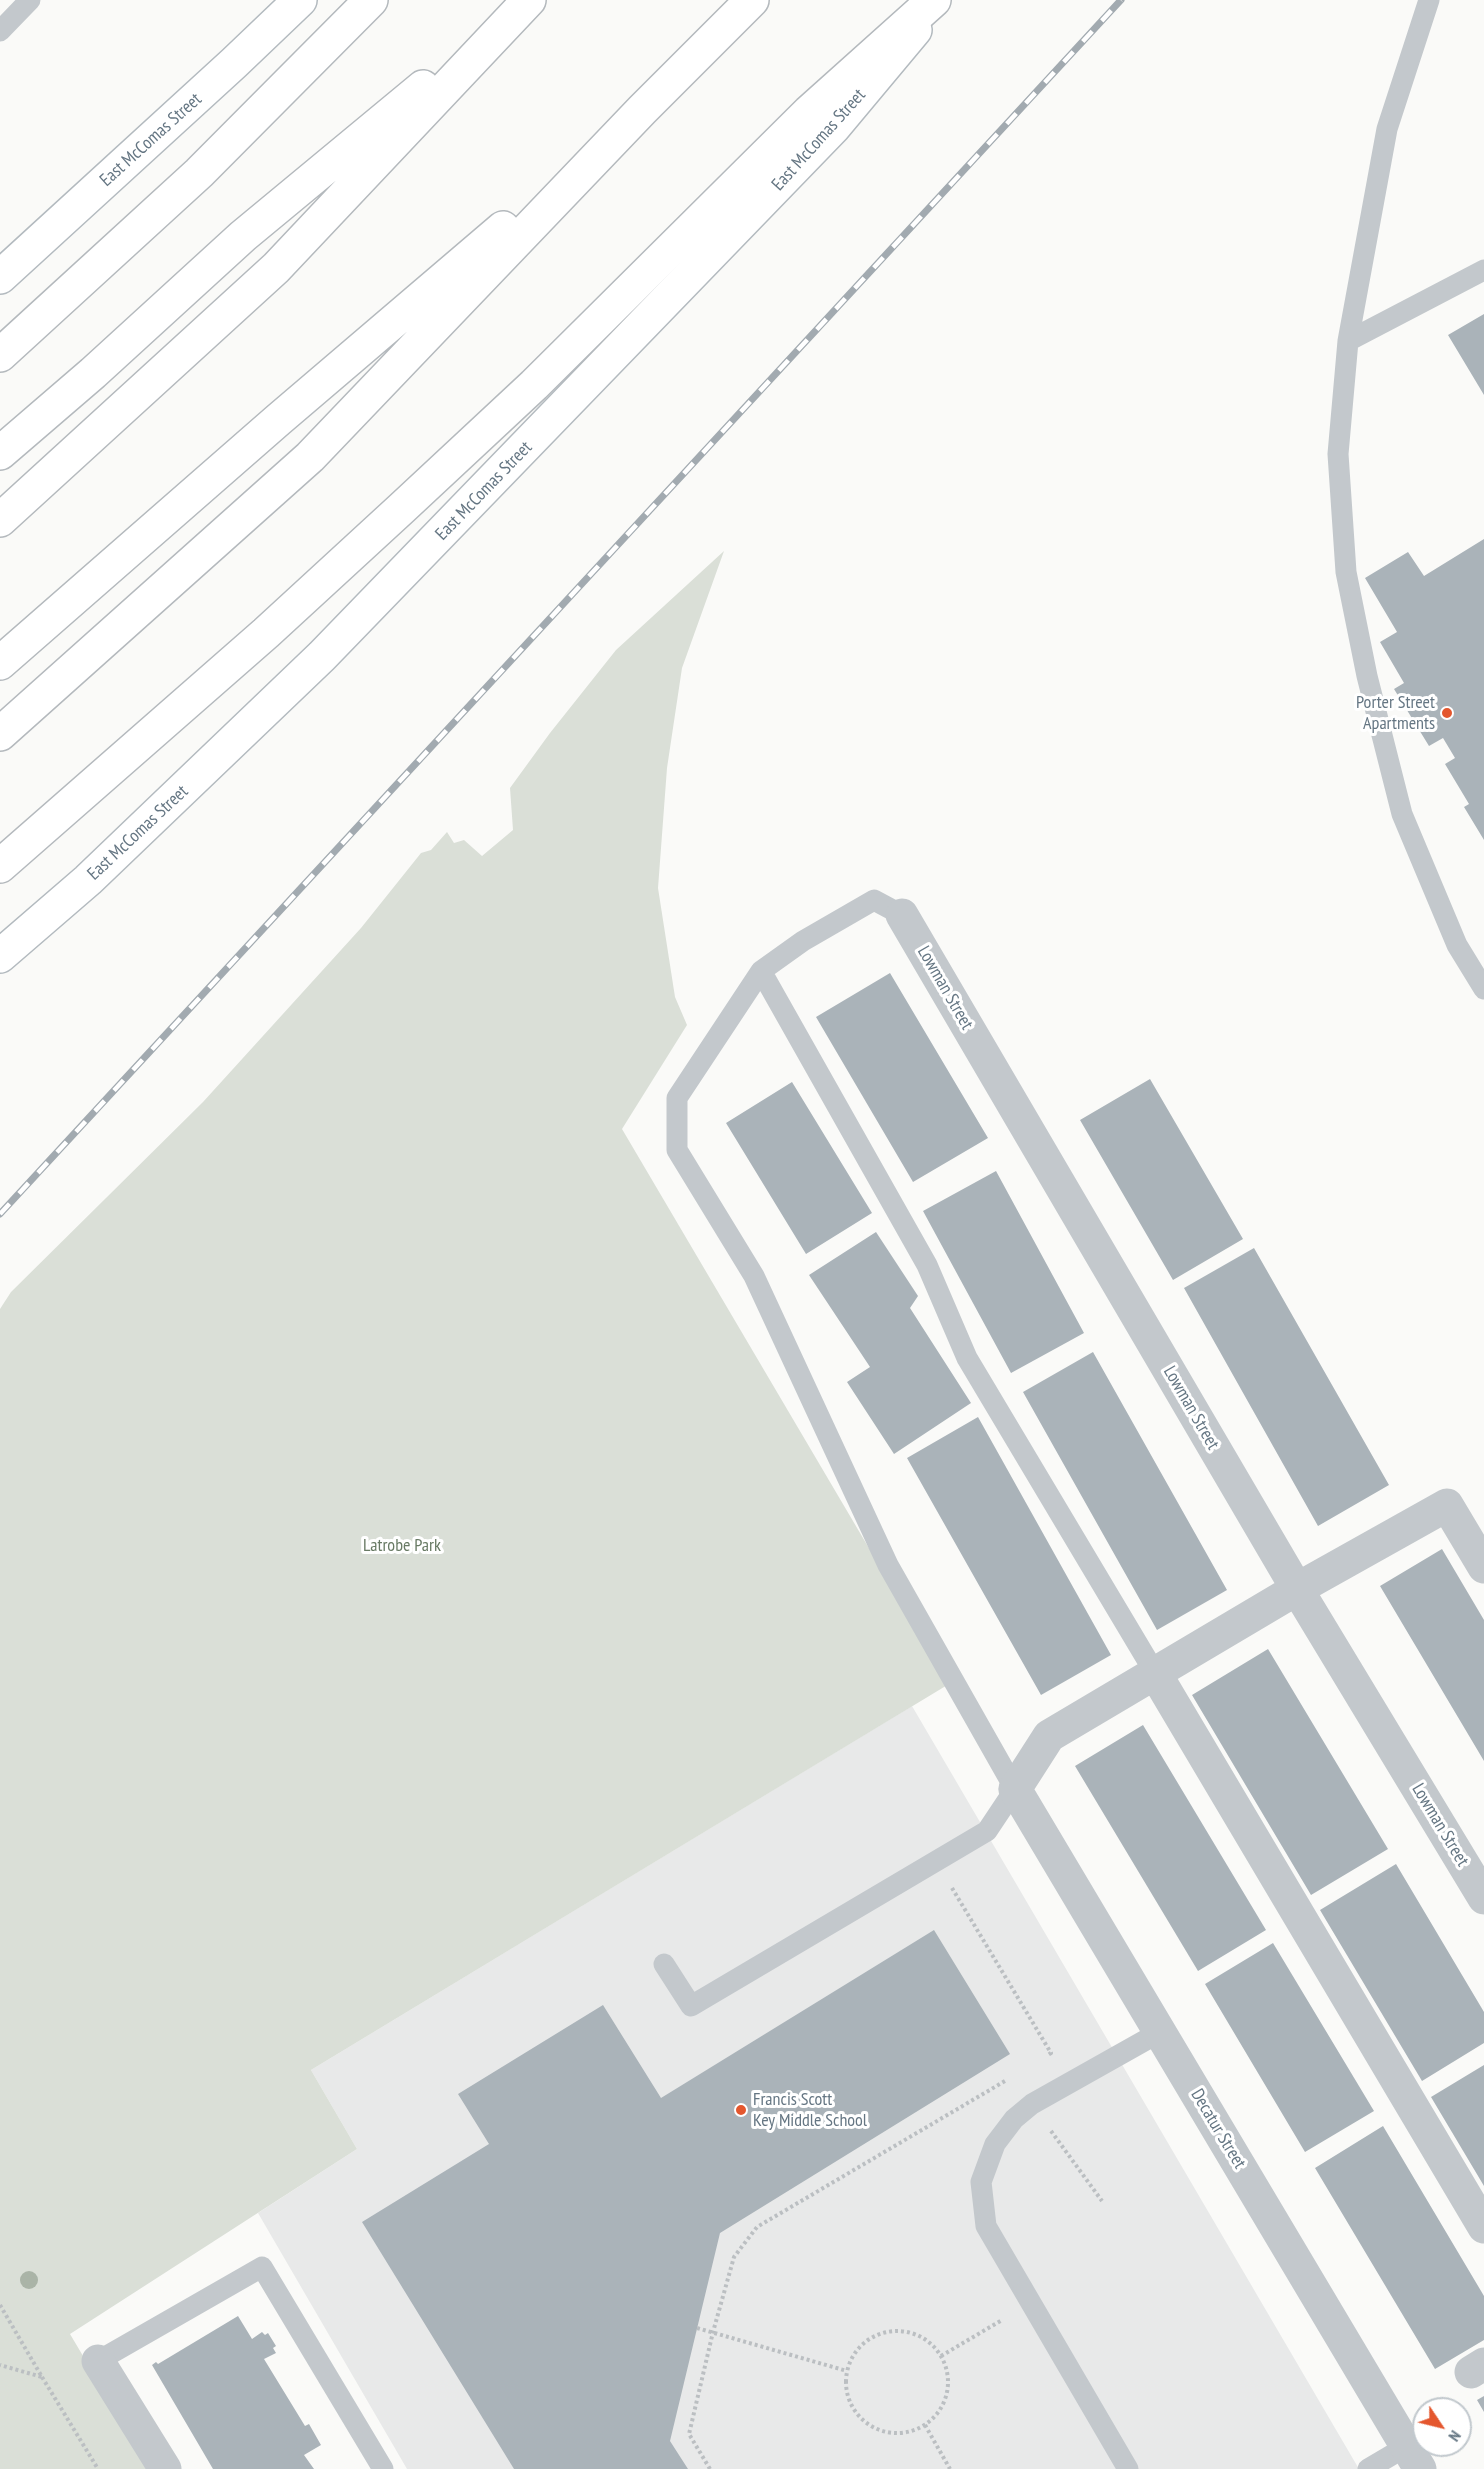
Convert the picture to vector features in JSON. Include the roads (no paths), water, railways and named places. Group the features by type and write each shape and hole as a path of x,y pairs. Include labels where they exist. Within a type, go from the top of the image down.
{"main road":[{"name":"East McComas Street","path":"0,277 300,0"},
{"path":"0,355 199,173 372,0"},
{"path":"0,453 93,373 243,236 529,0"},
{"path":"0,520 276,268 529,0"},
{"path":"0,734 310,457 642,110 752,0"},
{"path":"0,866 249,648 402,508 542,376 808,112 934,0"},
{"name":"East McComas Street","path":"0,956 88,880 209,766 418,559 834,127 941,0"},
{"path":"0,663 287,412 642,110"}],"street":[{"name":"Lowman Street","path":"902,915 1297,1589 1484,1898"},
{"path":"1015,1789 1049,1736 1297,1589 1447,1504 1484,1567"},
{"path":"1155,1673 1484,2226"},
{"name":"Decatur Street","path":"1015,1789 1412,2454"},
{"path":"99,2361 165,2469"}],"lane":[{"path":"0,31 30,0"},
{"path":"1429,0 1387,129 1348,341 1338,454 1346,572 1367,676 1402,814 1457,945 1484,990"},
{"path":"1348,341 1484,270"},
{"path":"664,1964 691,2006 987,1831 1015,1789 888,1565 754,1276 677,1150 677,1098 761,971 803,941 874,900 902,915"},
{"path":"761,971 927,1265 967,1358 1155,1673"},
{"path":"1128,2469 986,2226 981,2182 995,2144 1014,2119 1032,2104 1160,2032"},
{"path":"99,2361 262,2267 383,2469"},
{"path":"1368,2469 1414,2457"}],"railway":[{"path":"0,1214 1121,0"}],"place":[{"name":"Porter Street Apartments","path":"1447,713"},
{"name":"Francis Scott Key Middle School","path":"741,2110"}],"park label":[{"name":"Latrobe Park","path":"402,1546"}]}
